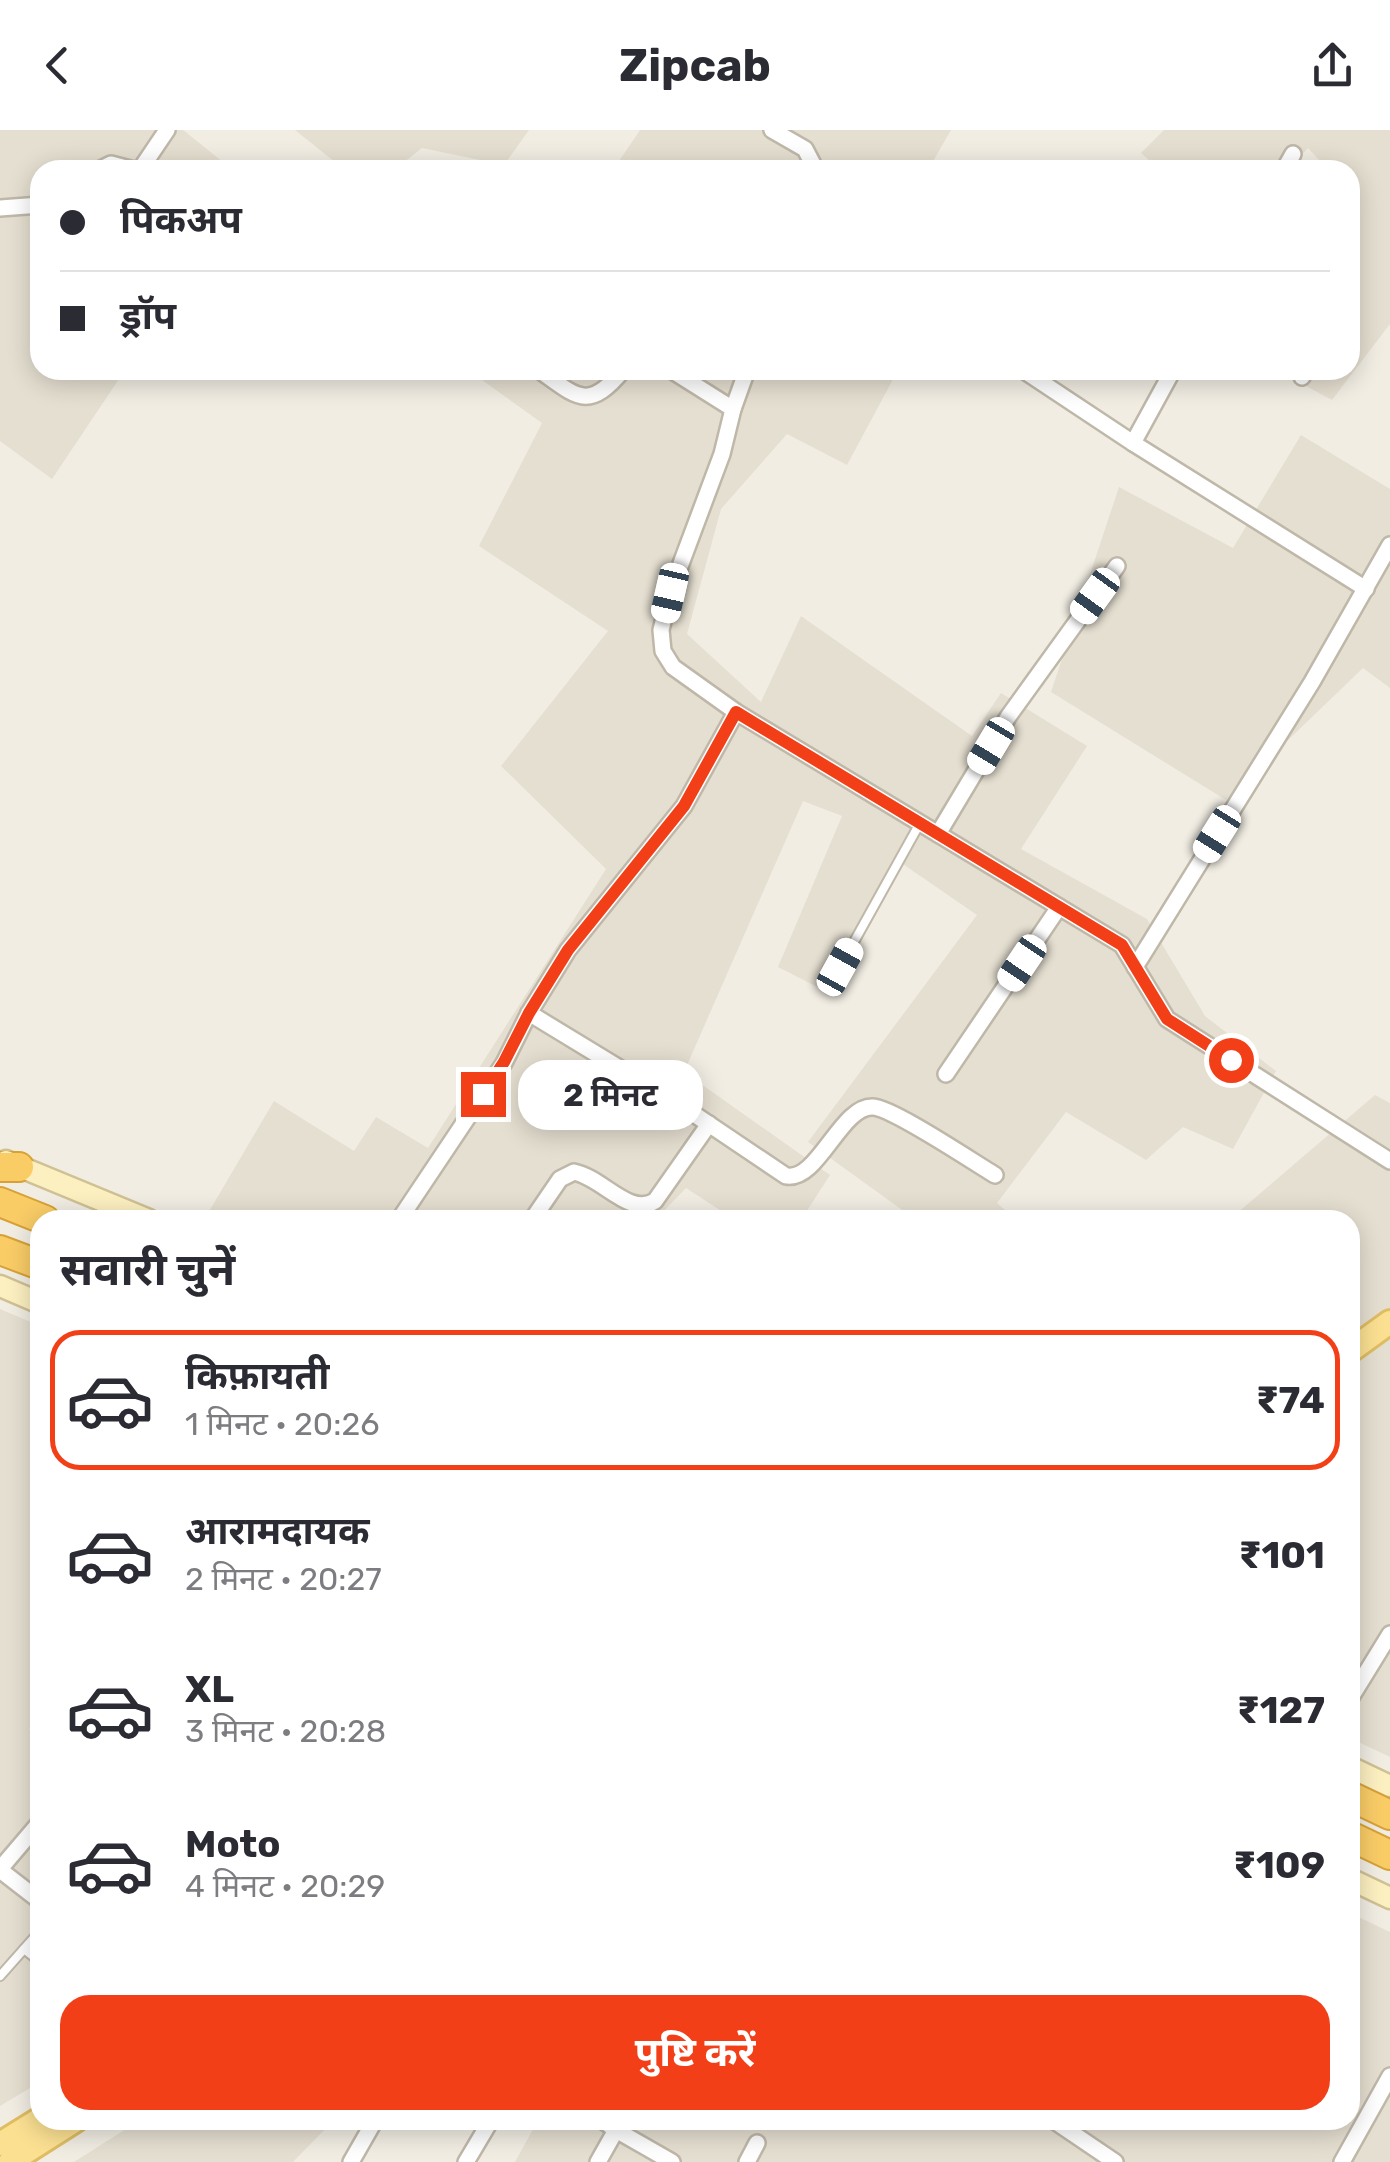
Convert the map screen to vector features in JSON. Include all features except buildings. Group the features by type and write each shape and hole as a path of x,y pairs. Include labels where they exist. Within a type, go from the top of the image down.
{"highway":[{"path":"0,1202 30,1214"},
{"path":"0,1250 30,1261"},
{"path":"1360,1801 1390,1815"},
{"path":"1360,1841 1390,1855"}],"main road":[{"path":"1360,1344 1390,1322"},
{"path":"0,2144 30,2125"},
{"path":"10,2162 60,2130"}],"street":[{"path":"145,160 167,130"},
{"path":"772,130 805,149 811,160"},
{"path":"1290,160 1293,154"},
{"path":"0,208 30,206"},
{"path":"553,380 582,397 602,391 613,380"},
{"path":"687,380 733,408"},
{"path":"743,380 722,454 670,593 662,630 663,652 674,666 736,712 1122,945 1167,1019 1390,1162"},
{"path":"1038,380 1366,589"},
{"path":"1132,443 1167,380"},
{"path":"1136,967 1312,682 1390,545"},
{"path":"938,834 1008,717 1117,566"},
{"path":"405,1210 504,1062 568,950 684,806 736,712"},
{"path":"946,1074 1060,907"},
{"path":"529,1013 786,1176 793,1178 806,1171 838,1132 861,1109 870,1106 892,1114 995,1175"},
{"path":"539,1210 560,1179 574,1172 596,1180 633,1206 649,1205 708,1124"},
{"path":"6,1164 123,1210"},
{"path":"0,1286 30,1299"},
{"path":"1360,1682 1390,1634"},
{"path":"1360,1772 1390,1786"},
{"path":"30,1834 0,1870 30,1893"},
{"path":"1360,1884 1390,1898"},
{"path":"1360,2130 1390,2076"},
{"path":"350,2162 368,2130"},
{"path":"466,2162 486,2130"},
{"path":"598,2162 607,2130"},
{"path":"617,2130 672,2162"},
{"path":"1064,2130 1090,2155 1115,2162"},
{"path":"1342,2162 1360,2130"},
{"path":"746,2162 756,2143"}],"lane":[{"path":"840,967 920,823"},
{"path":"0,1976 30,1942"},
{"path":"24,1949 30,1954"}],"shaded area":[{"path":"0,130 183,130 220,160 30,160 30,380 118,380 52,479 0,441"},
{"path":"295,130 529,130 508,160 480,160 422,148 407,160 332,160"},
{"path":"640,130 951,130 934,160 620,160"},
{"path":"1164,130 1390,130 1390,324 1360,363 1360,160 1319,160 1308,148 1297,160 1149,160 1141,153"},
{"path":"482,380 893,380 847,465 787,434 721,509 687,634 761,702 801,616 972,736 1001,693 1087,746 1021,849 1147,919 1205,1016 1276,1071 1233,1149 1183,1127 1146,1160 1066,1112 997,1203 1005,1210 902,1210 808,1142 977,915 897,860 823,990 778,967 842,816 803,801 684,1072 830,1175 807,1210 720,1210 686,1188 665,1210 210,1210 274,1101 354,1151 376,1117 428,1148 606,869 501,766 608,631 479,546 542,423"},
{"path":"1295,380 1347,380 1332,400"},
{"path":"1301,435 1390,489 1390,688 1363,668 1226,800 1051,692 1119,487 1233,548"},
{"path":"1375,1095 1390,1103 1390,1757 1360,1743 1360,1210 1241,1210"},
{"path":"0,1309 30,1322 30,2088 0,2106"},
{"path":"1360,1918 1390,1932 1390,2162 515,2162 533,2130 1360,2130"},
{"path":"124,2130 324,2130 293,2162 74,2162"}],"route":[{"path":"483,1094 568,950 684,806 736,712 1122,945 1167,1019 1231,1060"}]}
